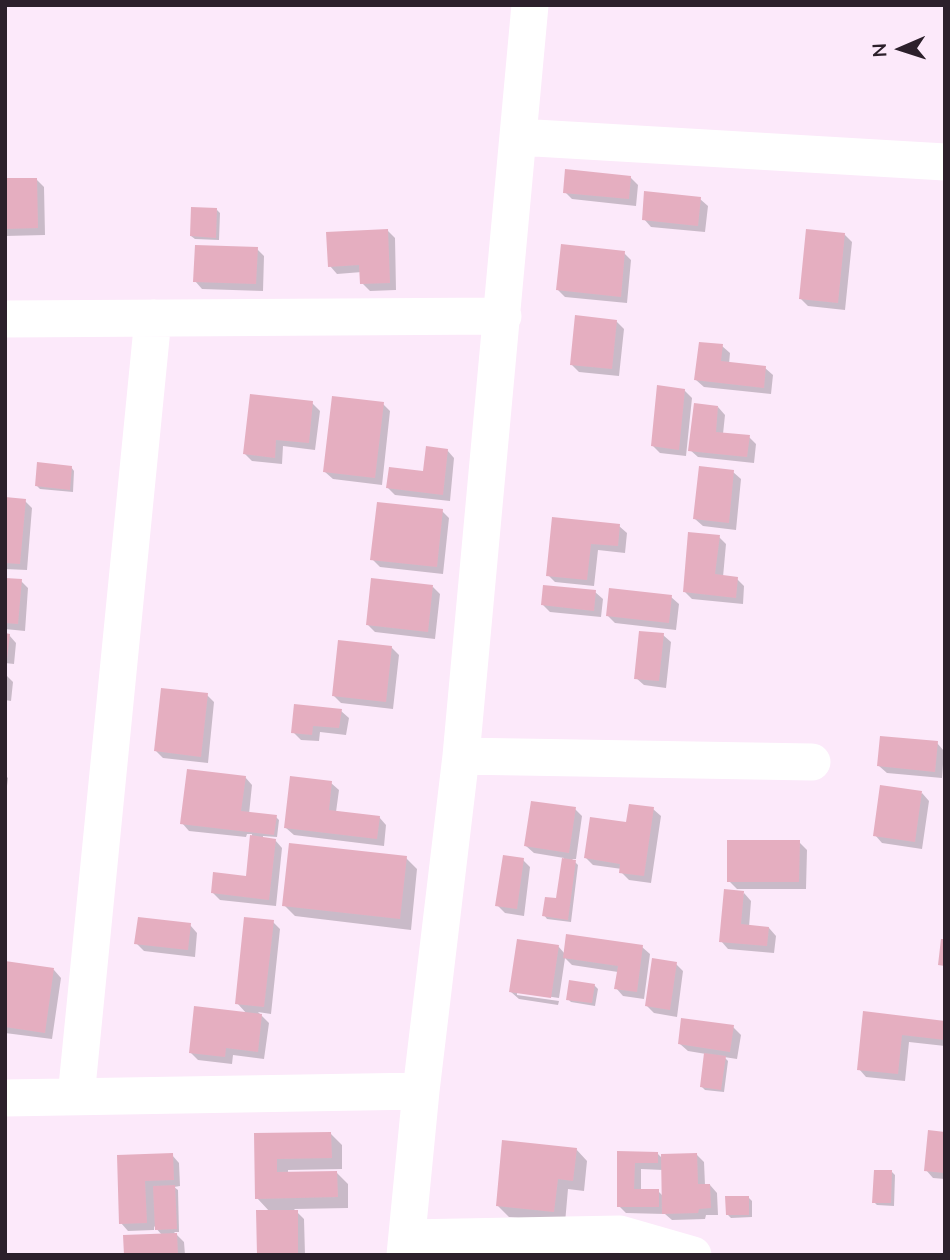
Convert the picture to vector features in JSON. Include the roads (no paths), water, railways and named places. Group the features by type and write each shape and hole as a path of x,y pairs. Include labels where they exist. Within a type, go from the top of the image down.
{"street":[{"path":"530,5 461,756 421,1091 406,1247 620,1234 693,1255"},
{"path":"519,137 945,162"},
{"path":"5,319 503,316"},
{"path":"76,1097 153,318"},
{"path":"461,756 812,761"},
{"path":"5,1098 421,1091"}]}
